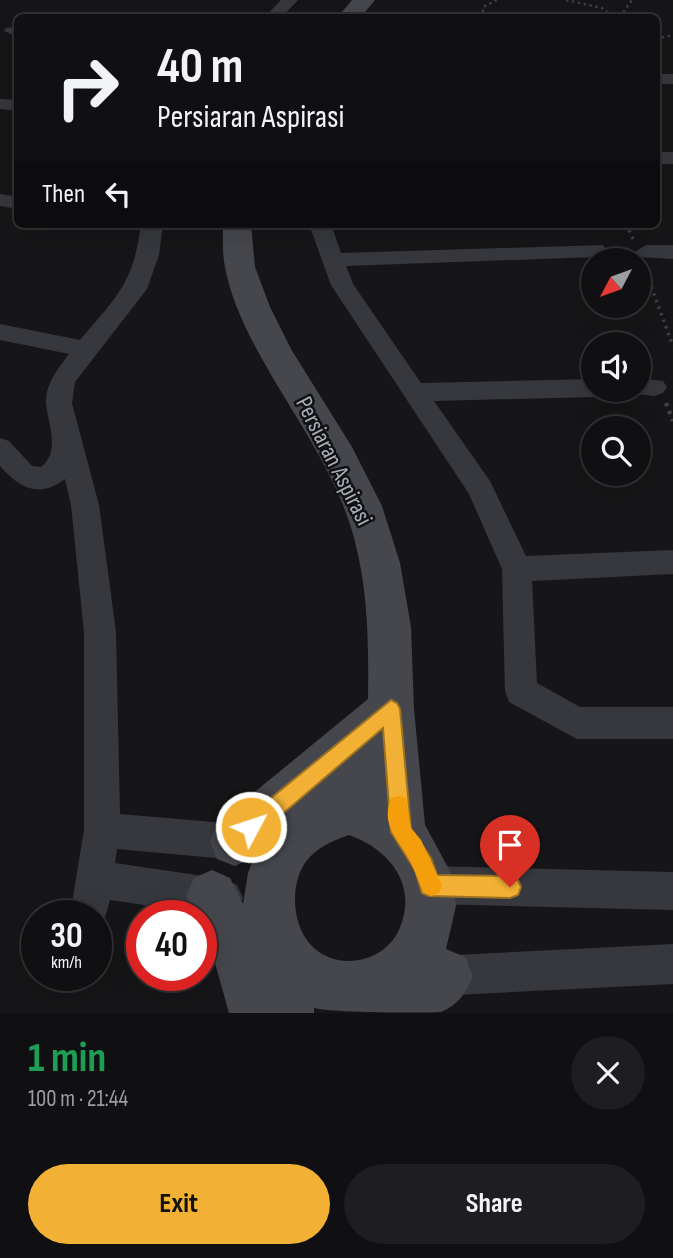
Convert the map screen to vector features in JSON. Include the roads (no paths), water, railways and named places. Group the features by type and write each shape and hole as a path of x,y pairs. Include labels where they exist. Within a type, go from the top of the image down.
{"street":[{"path":"276,14 290,0"},
{"path":"352,14 364,0"},
{"path":"91,900 102,830 100,632 85,505 59,403 63,380 136,289 148,256 152,228"},
{"name":"Persiaran Aspirasi","path":"237,228 240,267 254,307 276,352 334,447 363,506 380,563 390,627 391,709 401,832"},
{"path":"321,228 331,260 349,296 480,489 517,569 521,691 577,723 673,723"},
{"path":"331,260 581,251"},
{"path":"651,254 673,252"},
{"path":"0,332 86,349"},
{"path":"415,392 581,388"},
{"path":"0,448 25,476 46,478 59,468 66,432"},
{"path":"517,569 673,562"},
{"path":"234,841 391,709"},
{"name":"Persiaran Aspirasi","path":"349,811 391,709"},
{"path":"366,998 406,964 419,947 431,906 429,885 424,865 401,832 367,814 349,811 330,813 313,821 284,846 269,884 268,905 272,927 281,946 290,988 329,986 366,998 446,976 673,964"},
{"path":"102,830 284,846"},
{"path":"94,879 268,905"},
{"path":"429,885 673,891"},
{"path":"212,897 238,951 257,1013"}]}
